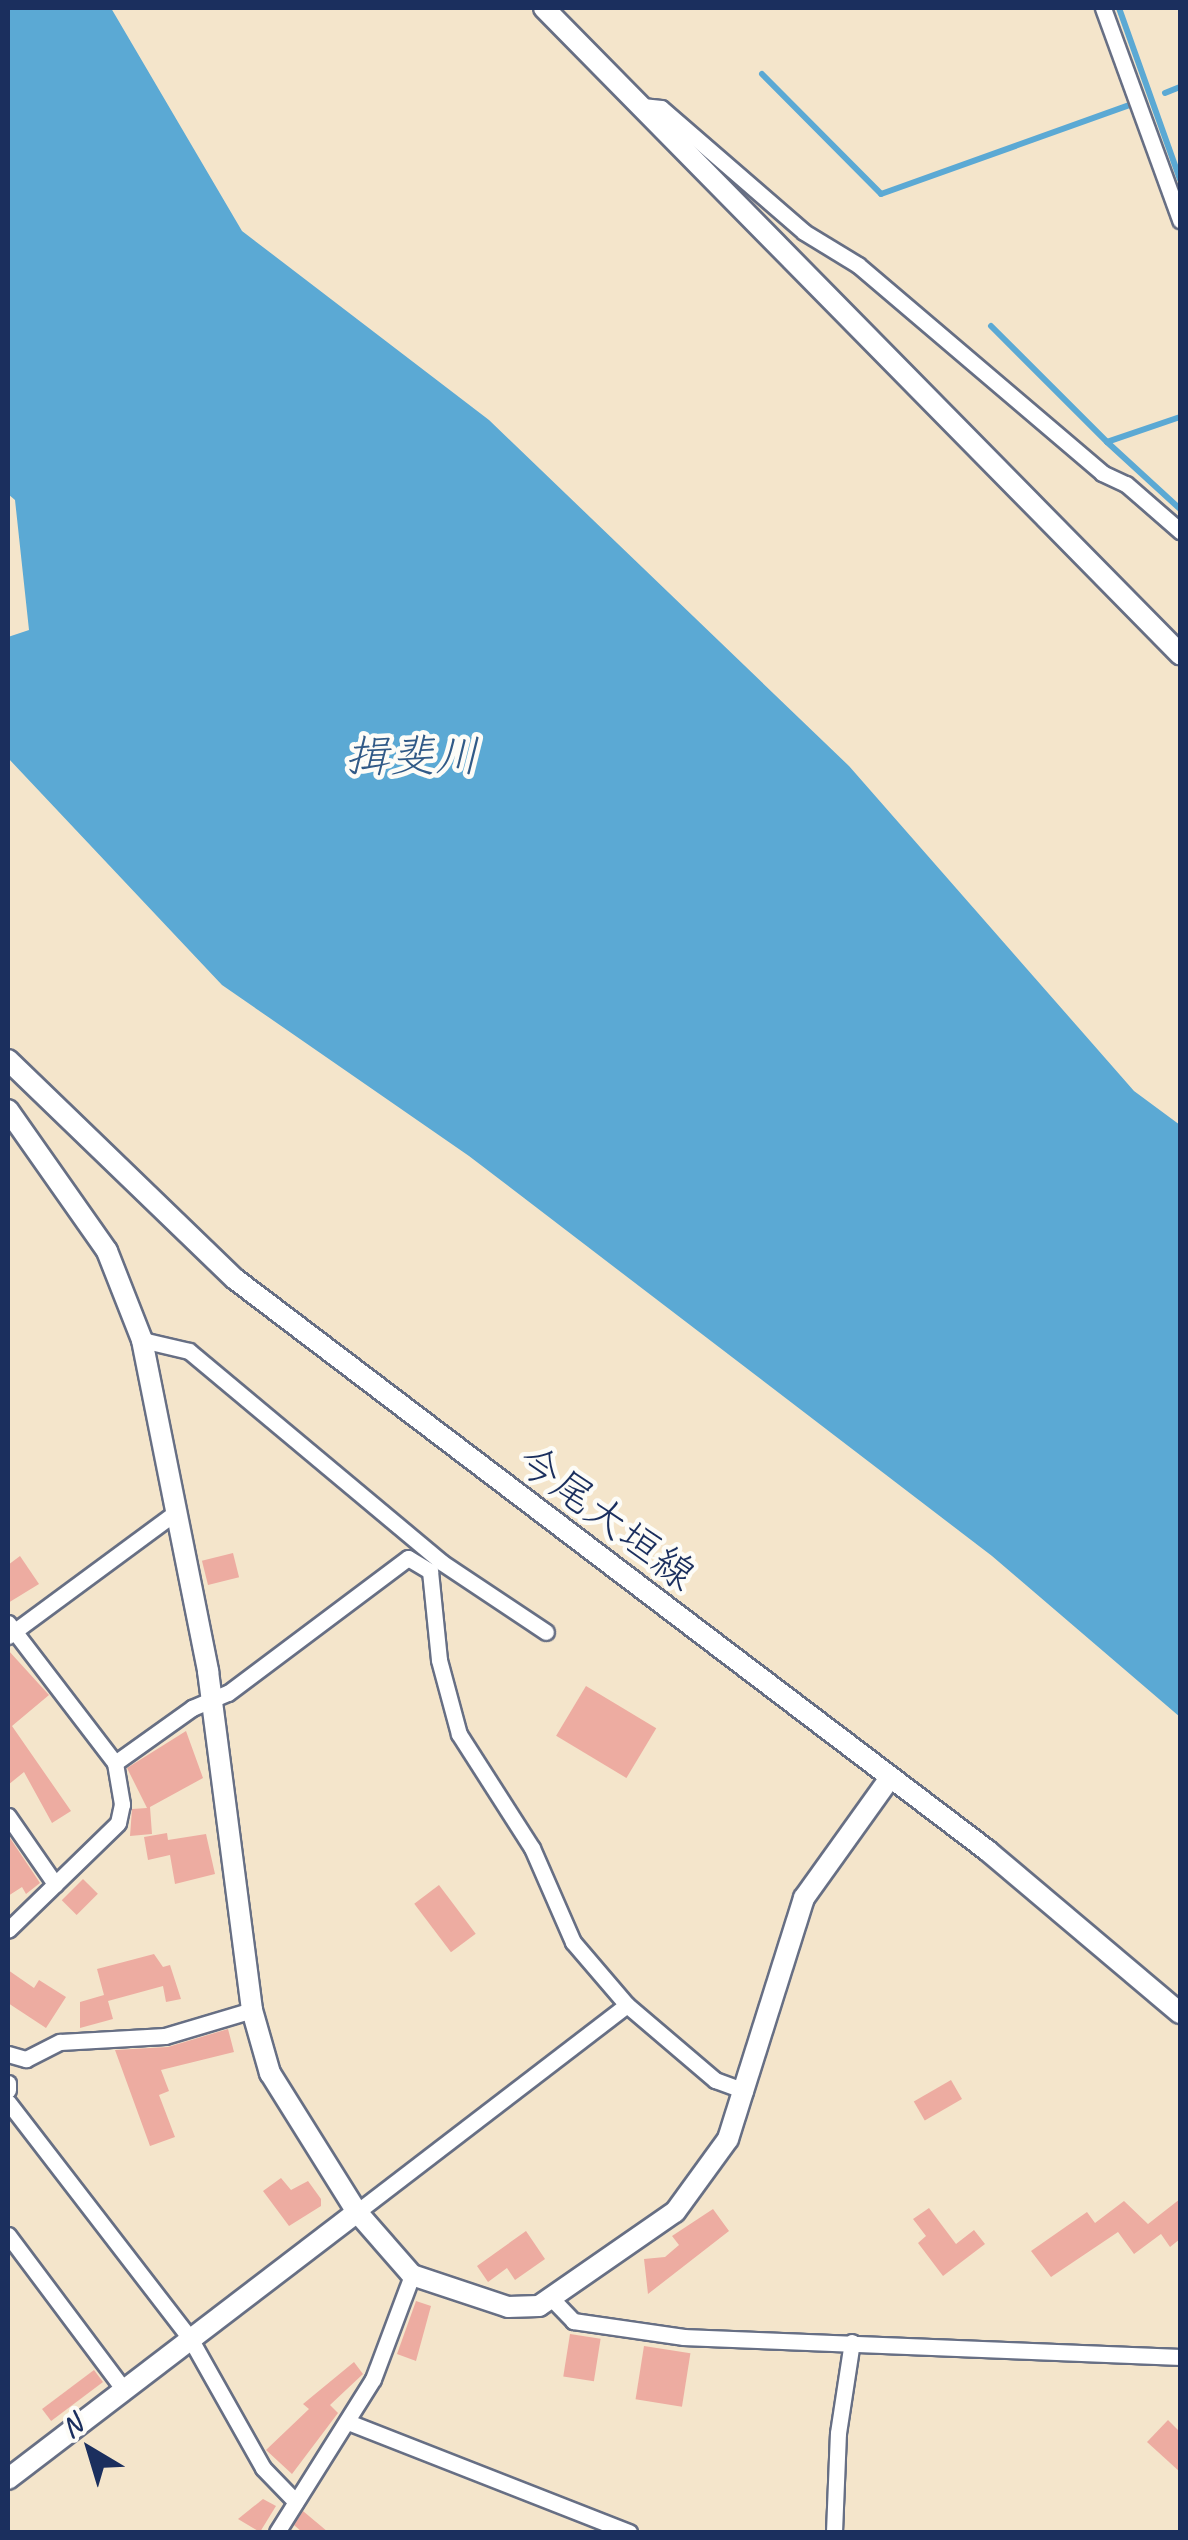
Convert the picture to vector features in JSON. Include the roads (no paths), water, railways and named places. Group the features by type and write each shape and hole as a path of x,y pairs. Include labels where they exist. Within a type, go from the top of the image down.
{"street":[{"path":"544,8 1180,654"},
{"path":"1103,8 1180,220"},
{"path":"642,106 662,108 804,232 858,266 1102,473 1126,484 1180,531"},
{"name":"今尾大垣線","path":"8,1060 234,1279 890,1778 1180,2012"},
{"path":"8,1110 107,1251 142,1340 212,1697 252,2010 270,2073 357,2212 412,2276 508,2307 554,2301 696,2190 728,2139 804,1898 890,1778"},
{"path":"142,1340 190,1351 441,1562 546,1632"},
{"path":"8,1930 118,1823 122,1804 115,1763 10,1631 176,1512"},
{"path":"115,1763 212,1697 228,1694 408,1558 430,1571 439,1660 459,1734 532,1848 573,1942 627,2005 715,2080 744,2091"},
{"path":"8,1816 54,1884"},
{"path":"8,2479 627,2005"},
{"path":"8,2054 26,2059 60,2042 165,2036 252,2010"},
{"path":"8,2083 8,2090"},
{"path":"8,2102 191,2340 263,2468 296,2502"},
{"path":"8,2235 124,2390"},
{"path":"277,2532 373,2379 412,2276"},
{"path":"554,2301 573,2321 666,2334 1180,2357"},
{"path":"834,2532 838,2433 852,2342"},
{"path":"348,2422 630,2532"}],"water":[{"name":"揖斐川","path":"8,8 111,8 242,231 489,420 849,766 1134,1091 1180,1125 1180,1717 992,1556 469,1156 222,985 8,758 8,637 29,630 15,500 8,494"}],"waterway":[{"path":"1119,8 1180,179"},
{"path":"762,74 881,194 1133,104"},
{"path":"1165,93 1180,87"},
{"path":"991,326 1107,442"},
{"path":"1180,417 1107,442 1180,509"}]}
